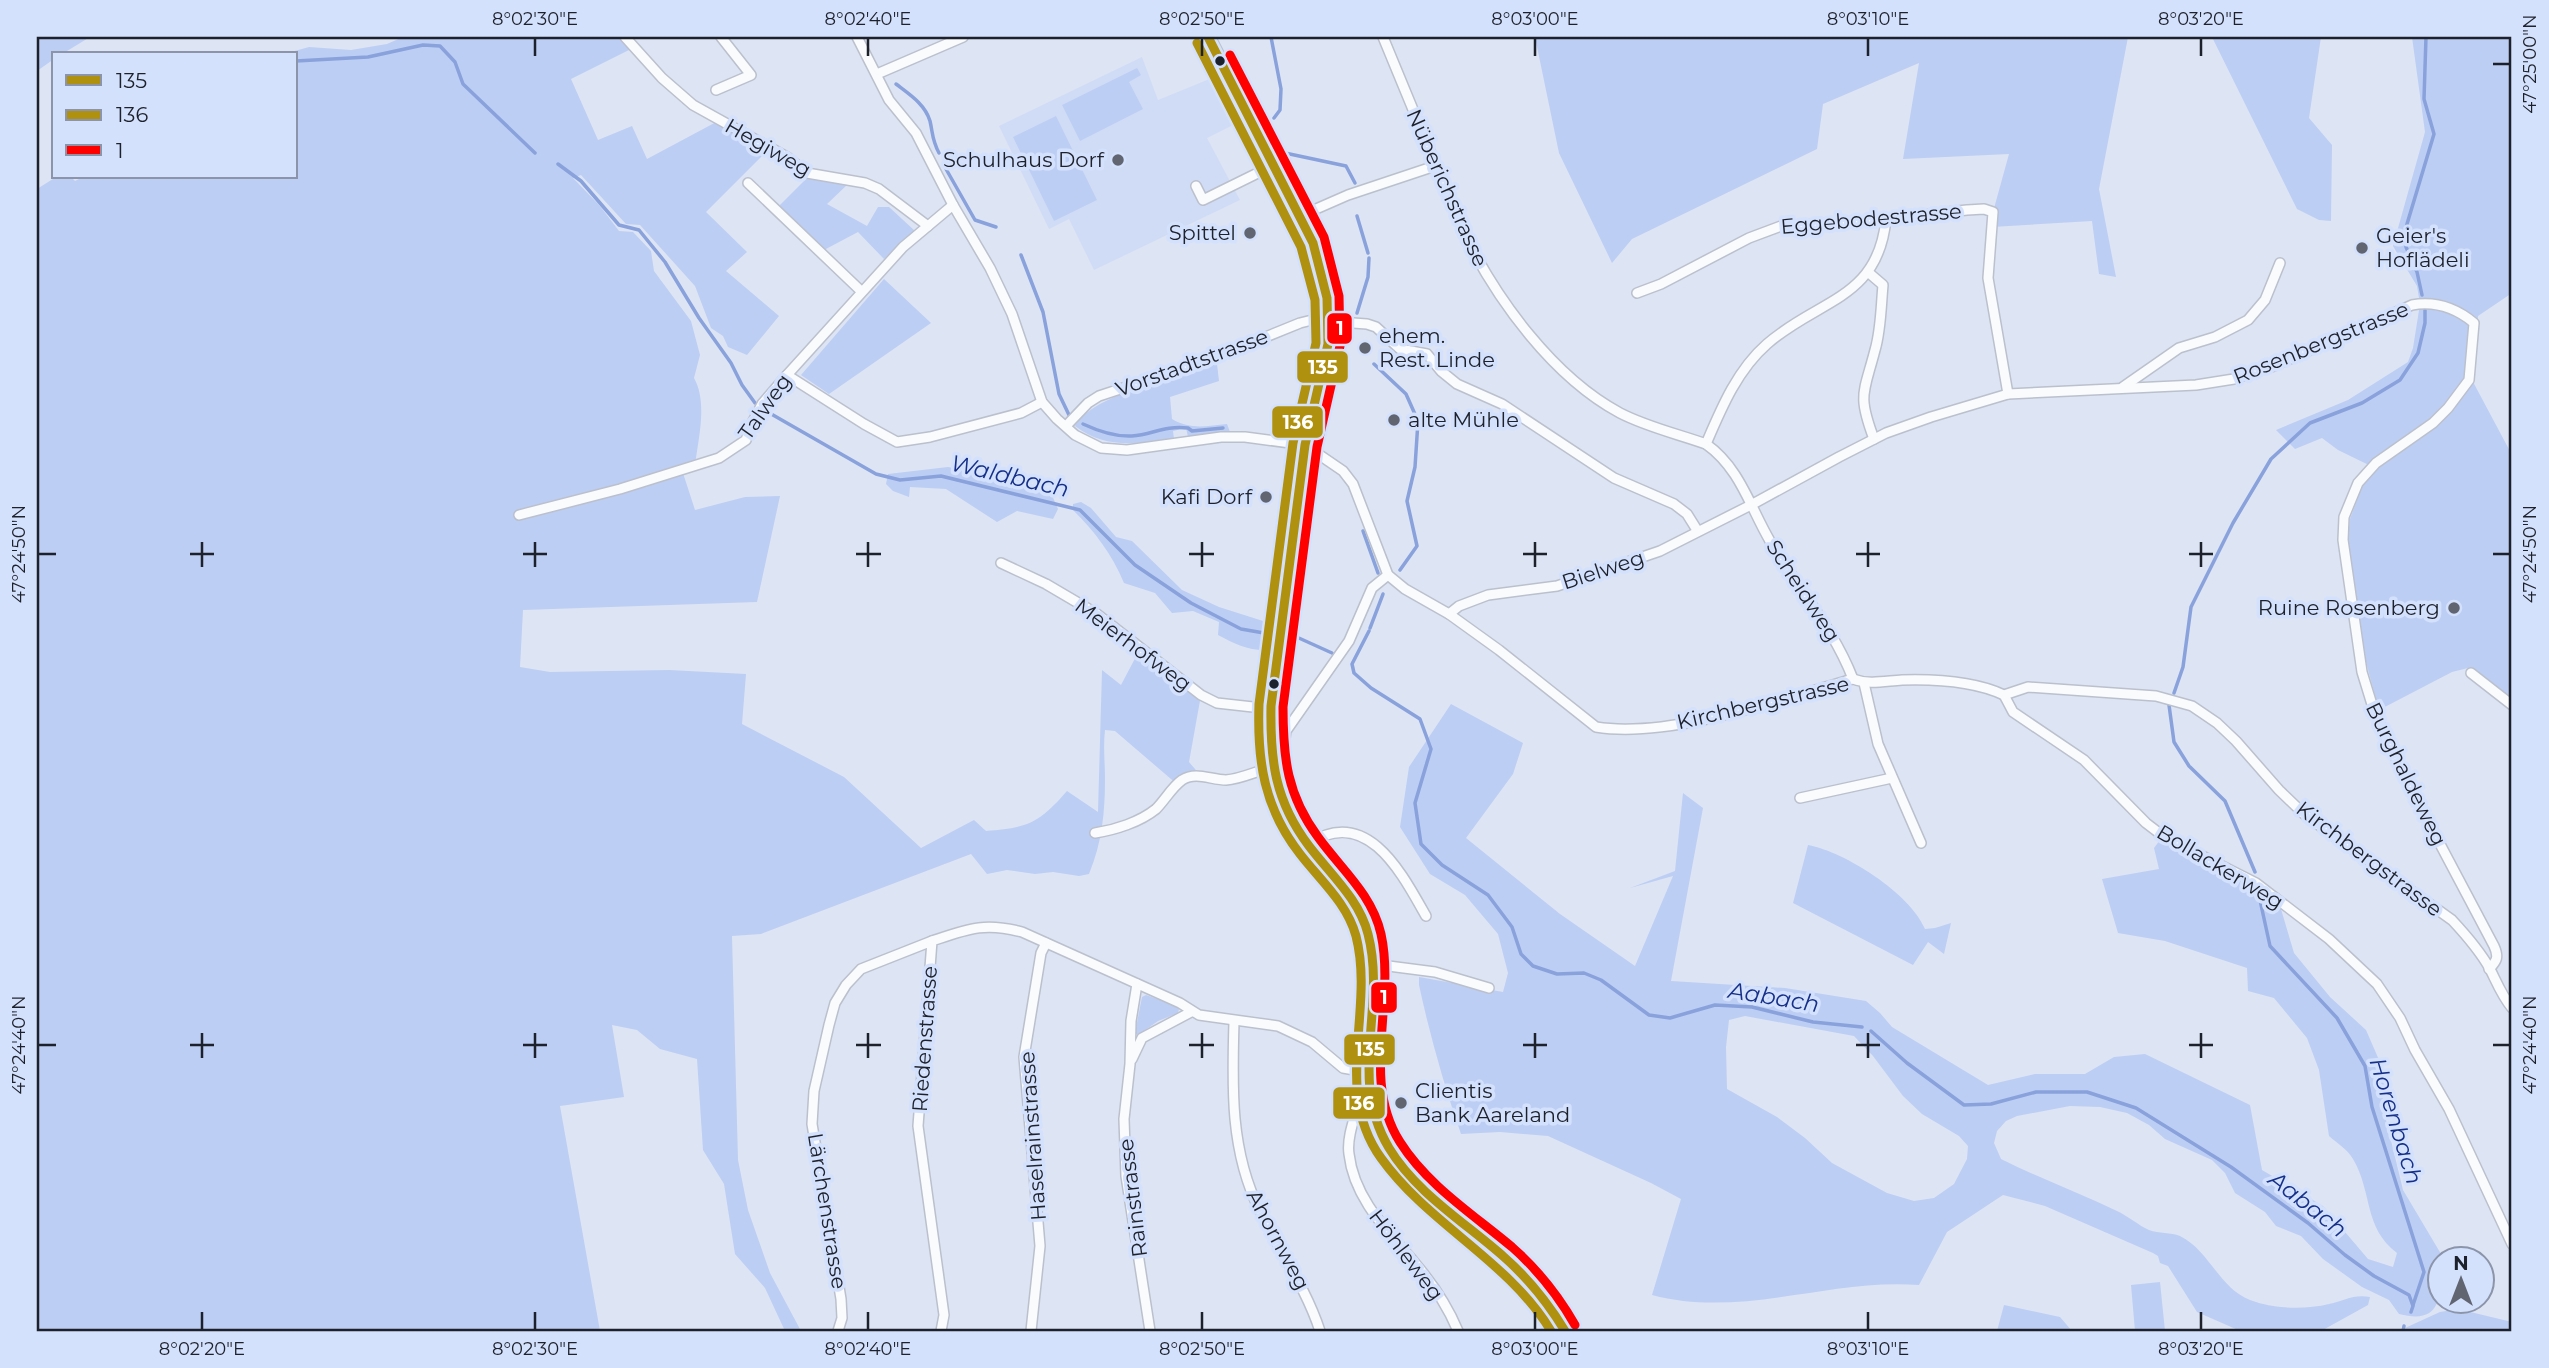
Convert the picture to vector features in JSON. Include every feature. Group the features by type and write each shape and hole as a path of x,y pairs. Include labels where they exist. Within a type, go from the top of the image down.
{"street":[{"name":"Hegiweg","path":"625,37 662,78 693,105 787,157 813,176 865,183 879,189 928,226"},
{"path":"716,90 751,75 721,37"},
{"path":"856,37 889,100 916,133 1001,289 1042,402 1075,435 1101,448 1127,450 1221,438 1256,438 1305,445 1343,471 1353,484 1388,575 1372,588 1349,641 1286,732 1284,745"},
{"path":"877,74 963,37"},
{"path":"1208,37 1313,243 1322,272 1328,321 1325,358 1305,445 1271,709 1270,743 1273,767 1284,799 1308,844 1347,892 1369,936 1373,964 1366,1072 1371,1107 1388,1147 1415,1182 1532,1284 1565,1331"},
{"name":"Nüberichstrasse","path":"1383,37 1435,166 1479,264 1530,334 1576,382 1620,413 1706,444 1717,452 1745,489 1751,505"},
{"path":"1196,186 1203,200 1275,165"},
{"path":"1300,216 1348,195 1435,166"},
{"path":"748,183 861,291"},
{"name":"Talweg","path":"519,515 620,489 719,458 746,440 762,404 787,375 903,247 953,205"},
{"name":"Eggebodestrasse","path":"1637,293 1661,284 1765,230 1794,224 1886,219 1967,210 1993,212 1988,278 2008,394"},
{"path":"1706,444 1735,383 1767,344 1795,323 1855,287 1868,272 1884,240 1886,219"},
{"path":"2121,388 2179,348 2215,337 2248,320 2265,300 2280,263"},
{"path":"1868,272 1883,285 1875,351 1863,387 1863,406 1874,439"},
{"name":"Rosenbergstrasse","path":"1751,505 1874,439 1931,416 2008,394 2196,386 2234,379 2274,366 2412,305 2433,303 2474,323"},
{"name":"Vorstadtstrasse","path":"1066,426 1099,396 1214,358 1300,323 1312,320 1367,324 1376,327 1400,349 1427,354 1441,371 1457,384 1502,404 1614,478 1674,504 1687,514 1697,530"},
{"name":"Burghaldeweg","path":"2474,323 2469,380 2433,423 2376,463 2358,483 2344,517 2343,540 2357,641 2368,693 2403,776 2498,954 2489,969"},
{"path":"787,375 897,442 929,437 1021,413 1042,402"},
{"name":"Bielweg","path":"1449,614 1458,606 1488,595 1557,586 1660,551 1751,505"},
{"name":"Scheidweg","path":"1751,505 1775,549 1844,656 1853,679"},
{"name":"Meierhofweg","path":"1001,563 1046,584 1097,614 1201,695 1217,703 1271,709"},
{"name":"Kirchbergstrasse","path":"1388,575 1499,650 1596,727 1613,730 1661,728 1734,712 1853,679 1864,683 1905,680 1954,682 2004,695 2028,687 2156,696 2192,706 2217,723 2236,741 2305,815 2452,920 2469,938 2489,969 2501,995 2512,1008"},
{"path":"2471,673 2512,705"},
{"path":"1864,683 1878,744 1921,843"},
{"name":"Bollackerweg","path":"2004,695 2013,712 2084,760 2155,829 2256,883 2329,939 2377,984 2400,1018 2449,1109 2512,1244"},
{"path":"1095,833 1109,831 1143,817 1154,810 1181,781 1188,778 1201,776 1225,780 1273,767"},
{"path":"1800,798 1892,778"},
{"path":"1308,844 1334,832 1353,834 1373,842 1395,867 1426,916"},
{"name":"Riedenstrasse","path":"941,1331 944,1315 918,1126 932,941 974,928 999,926 1022,932 1180,1003 1191,1012"},
{"name":"Lärchenstrasse","path":"838,1331 842,1318 841,1298 812,1124 814,1091 829,1025 835,1003 846,985 861,969 932,941"},
{"name":"Haselrainstrasse","path":"1031,1331 1040,1246 1024,1057 1041,953 1046,943"},
{"path":"1373,964 1435,972 1489,988"},
{"name":"Rainstrasse","path":"1137,984 1131,1021 1124,1119 1126,1177 1150,1331"},
{"path":"1191,1012 1289,1030 1312,1042 1343,1068 1366,1072"},
{"name":"Rainstrasse","path":"1130,1064 1142,1038 1191,1012"},
{"name":"Ahornweg","path":"1234,1022 1234,1122 1244,1171 1259,1210 1307,1296 1320,1331"},
{"name":"Höhleweg","path":"1371,1107 1356,1112 1351,1130 1348,1153 1356,1179 1375,1217 1429,1280 1458,1331"}],"shaded area":[{"path":"37,37 90,37 65,52 52,52 52,60 37,71"},
{"path":"403,37 625,37 635,47 571,79 598,140 632,126 647,159 720,120 770,148 706,212 747,252 726,271 779,316 747,355 728,347 723,336 711,328 695,286 640,225 626,224 581,175 573,178 619,231 633,232 651,251 654,271 691,321 700,355 694,378 700,398 701,421 695,466 682,470 695,510 745,497 780,496 757,602 523,610 520,667 550,672 669,670 746,674 742,724 844,777 921,848 974,820 986,831 1032,822 1067,791 1098,812 1102,670 1121,685 1140,649 1201,695 1189,762 1201,776 1178,785 1115,731 1105,730 1103,815 1100,839 1089,874 1035,874 1007,870 987,874 971,854 761,934 732,936 738,1160 748,1210 770,1273 801,1331 785,1331 765,1288 735,1254 724,1184 703,1150 697,1059 660,1049 637,1030 612,1025 624,1097 560,1106 600,1331 37,1331 37,189 54,178 72,178 75,181 81,178 298,178 298,52 291,52 309,47 351,50 387,44"},
{"path":"1535,37 2128,37 2099,189 2116,277 2099,274 2092,221 1992,227 1993,212 2009,154 1903,159 1919,63 1823,104 1817,149 1632,239 1612,263 1559,153"},
{"path":"2212,37 2321,37 2309,118 2332,145 2331,221 2319,220 2297,209"},
{"path":"2412,37 2512,37 2512,293 2478,316 2472,380 2512,455 2512,702 2468,668 2452,672 2379,710 2360,640 2347,545 2350,519 2363,484 2375,468 2338,450 2322,438 2295,449 2276,430 2348,400 2408,362 2413,348 2420,304 2417,286 2393,246 2425,132"},
{"name":"Schulhaus Dorf","path":"1142,57 1158,100 1212,78 1235,124 1207,138 1240,200 1094,270 1069,219 1049,229 999,126"},
{"path":"1137,68 1141,75 1129,82 1143,109 1080,141 1062,105"},
{"path":"1056,116 1097,200 1054,221 1013,137"},
{"path":"807,178 848,184 827,204 867,226 878,207 889,207 915,231 884,259 858,232 824,250 779,206"},
{"path":"884,279 931,323 829,394 801,375"},
{"path":"1217,364 1219,381 1170,397 1172,419 1192,426 1227,424 1230,432 1188,437 1186,428 1173,431 1174,439 1122,443 1098,439 1075,426 1100,404 1118,395"},
{"path":"948,467 1026,482 1051,493 1058,509 1053,519 1017,511 997,522 946,489 910,487 909,497 893,491 886,484 888,474"},
{"path":"1081,502 1091,508 1116,537 1132,541 1182,590 1271,626 1272,640 1268,650 1248,648 1230,641 1218,635 1219,622 1193,611 1172,613 1155,593 1124,583 1102,544 1073,510 1073,504"},
{"path":"1451,704 1523,743 1513,774 1466,838 1560,914 1635,966 1673,876 1630,888 1675,871 1683,793 1703,808 1671,981 1785,988 1866,1001 1892,1027 1988,1085 2035,1074 2085,1074 2114,1057 2145,1054 2250,1105 2262,1170 2323,1206 2368,1259 2393,1267 2397,1253 2386,1243 2373,1221 2364,1184 2353,1159 2329,1136 2319,1070 2307,1038 2274,998 2248,991 2247,968 2165,941 2118,933 2102,879 2159,869 2154,848 2163,836 2278,899 2294,953 2330,997 2366,1030 2386,1076 2383,1107 2403,1190 2436,1246 2426,1246 2426,1314 2399,1314 2389,1300 2362,1287 2323,1259 2301,1236 2276,1226 2265,1212 2235,1193 2225,1173 2212,1160 2165,1139 2149,1125 2127,1113 2100,1107 2070,1106 2017,1116 2006,1121 1997,1131 1994,1143 2001,1159 2117,1211 2149,1230 2180,1236 2199,1250 2230,1287 2250,1300 2279,1307 2299,1308 2364,1296 2370,1297 2368,1305 2321,1331 2238,1330 2197,1312 2168,1266 2160,1263 2158,1256 2153,1253 2045,1206 2003,1195 1947,1232 1919,1285 1885,1284 1719,1303 1652,1295 1681,1199 1548,1136 1500,1132 1461,1134 1433,1042 1419,977 1503,992 1508,973 1498,934 1465,895 1430,874 1400,827 1409,767","holes":["1745,1016 1854,1036 1903,1096 1922,1114 1959,1136 1968,1146 1967,1159 1954,1184 1934,1198 1914,1201 1887,1193 1832,1163 1777,1117 1727,1089 1726,1047 1729,1020"]},
{"path":"1808,845 1840,856 1875,876 1906,902 1925,929 1951,923 1944,954 1928,942 1913,965 1793,903"},
{"path":"1146,995 1179,1009 1178,1013 1158,1021 1138,1035 1135,1033 1142,997"},
{"path":"2160,1282 2165,1331 2135,1331 2131,1285"},
{"path":"2004,1305 2060,1317 2072,1331 1997,1331"},
{"path":"2431,1316 2487,1316 2512,1322 2512,1331 2408,1331 2405,1328"}],"waterway":[{"path":"1271,37 1281,89 1280,110 1274,118"},
{"name":"Horenbach","path":"2422,295 2417,272 2406,247 2407,224 2434,134 2424,99 2426,37"},
{"name":"Waldbach","path":"298,61 368,57 423,45 440,46 455,62 463,84 535,153"},
{"path":"896,84 924,109 939,153"},
{"path":"1285,153 1346,166 1355,183"},
{"name":"Waldbach","path":"558,164 581,181 619,225 639,230 665,262 755,403"},
{"path":"946,169 975,220 996,227"},
{"path":"1357,216 1368,253"},
{"path":"1021,255 1043,312 1059,394 1069,415"},
{"path":"1357,313 1368,277 1369,258"},
{"name":"Horenbach","path":"2174,693 2183,667 2191,607 2233,523 2271,459 2310,423 2362,403 2400,380 2418,353 2425,310"},
{"path":"1374,364 1406,394 1418,421 1415,467 1407,501 1417,546 1400,570"},
{"name":"Waldbach","path":"766,411 876,474 900,480 941,476 1080,510 1135,565 1191,603 1241,629 1264,633"},
{"path":"1083,424 1106,433 1125,436 1172,428 1188,428 1192,431 1223,428"},
{"path":"1363,531 1378,573"},
{"name":"Aabach","path":"1370,628 1383,594"},
{"name":"Aabach","path":"1369,631 1352,664 1354,673 1371,688 1420,719 1431,749 1415,803 1421,844 1442,865 1488,895 1512,927 1521,954 1533,966 1557,974 1584,973 1601,980 1649,1015 1670,1018 1715,1005 1752,1007 1813,1022 1862,1027"},
{"name":"Waldbach","path":"1290,634 1332,653"},
{"name":"Horenbach","path":"2169,705 2174,742 2189,766 2225,801 2255,872"},
{"name":"Horenbach","path":"2258,891 2270,946 2337,1018 2365,1066 2372,1107 2424,1272 2413,1305"},
{"name":"Aabach","path":"1871,1031 1907,1063 1964,1105 1991,1104 2036,1092 2087,1092 2136,1108 2231,1167 2308,1223 2374,1276 2409,1295 2413,1306 2411,1312"},
{"name":"Aabach","path":"2403,1331 2404,1326"}],"transit line":[{"name":"135","path":"1208,37 1313,243 1327,298 1328,344 1305,445 1271,706 1272,745 1277,780 1298,829 1351,898 1368,934 1373,961 1369,1069 1371,1095 1377,1122 1389,1148 1427,1193 1522,1274 1545,1301 1565,1331"},
{"name":"136","path":"1197,43 1301,247 1315,300 1316,343 1293,443 1259,704 1260,745 1265,783 1278,819 1288,837 1340,902 1356,936 1361,964 1357,1077 1359,1105 1367,1132 1381,1158 1400,1182 1513,1283 1551,1331"},
{"name":"1","path":"1230,55 1324,237 1339,296 1340,346 1317,447 1283,707 1284,743 1293,791 1308,821 1355,882 1377,920 1381,934 1385,987 1380,1067 1382,1093 1388,1118 1400,1142 1437,1186 1512,1247 1539,1274 1575,1325"}],"place":[{"name":"Schulhaus Dorf","path":"1118,160"},
{"name":"Spittel","path":"1250,233"},
{"name":"Geier's Hoflädeli","path":"2362,248"},
{"name":"ehem. Rest. Linde","path":"1365,348"},
{"name":"alte Mühle","path":"1394,420"},
{"name":"Kafi Dorf","path":"1266,497"},
{"name":"Ruine Rosenberg","path":"2454,608"},
{"name":"Clientis Bank Aareland","path":"1401,1103"}]}
